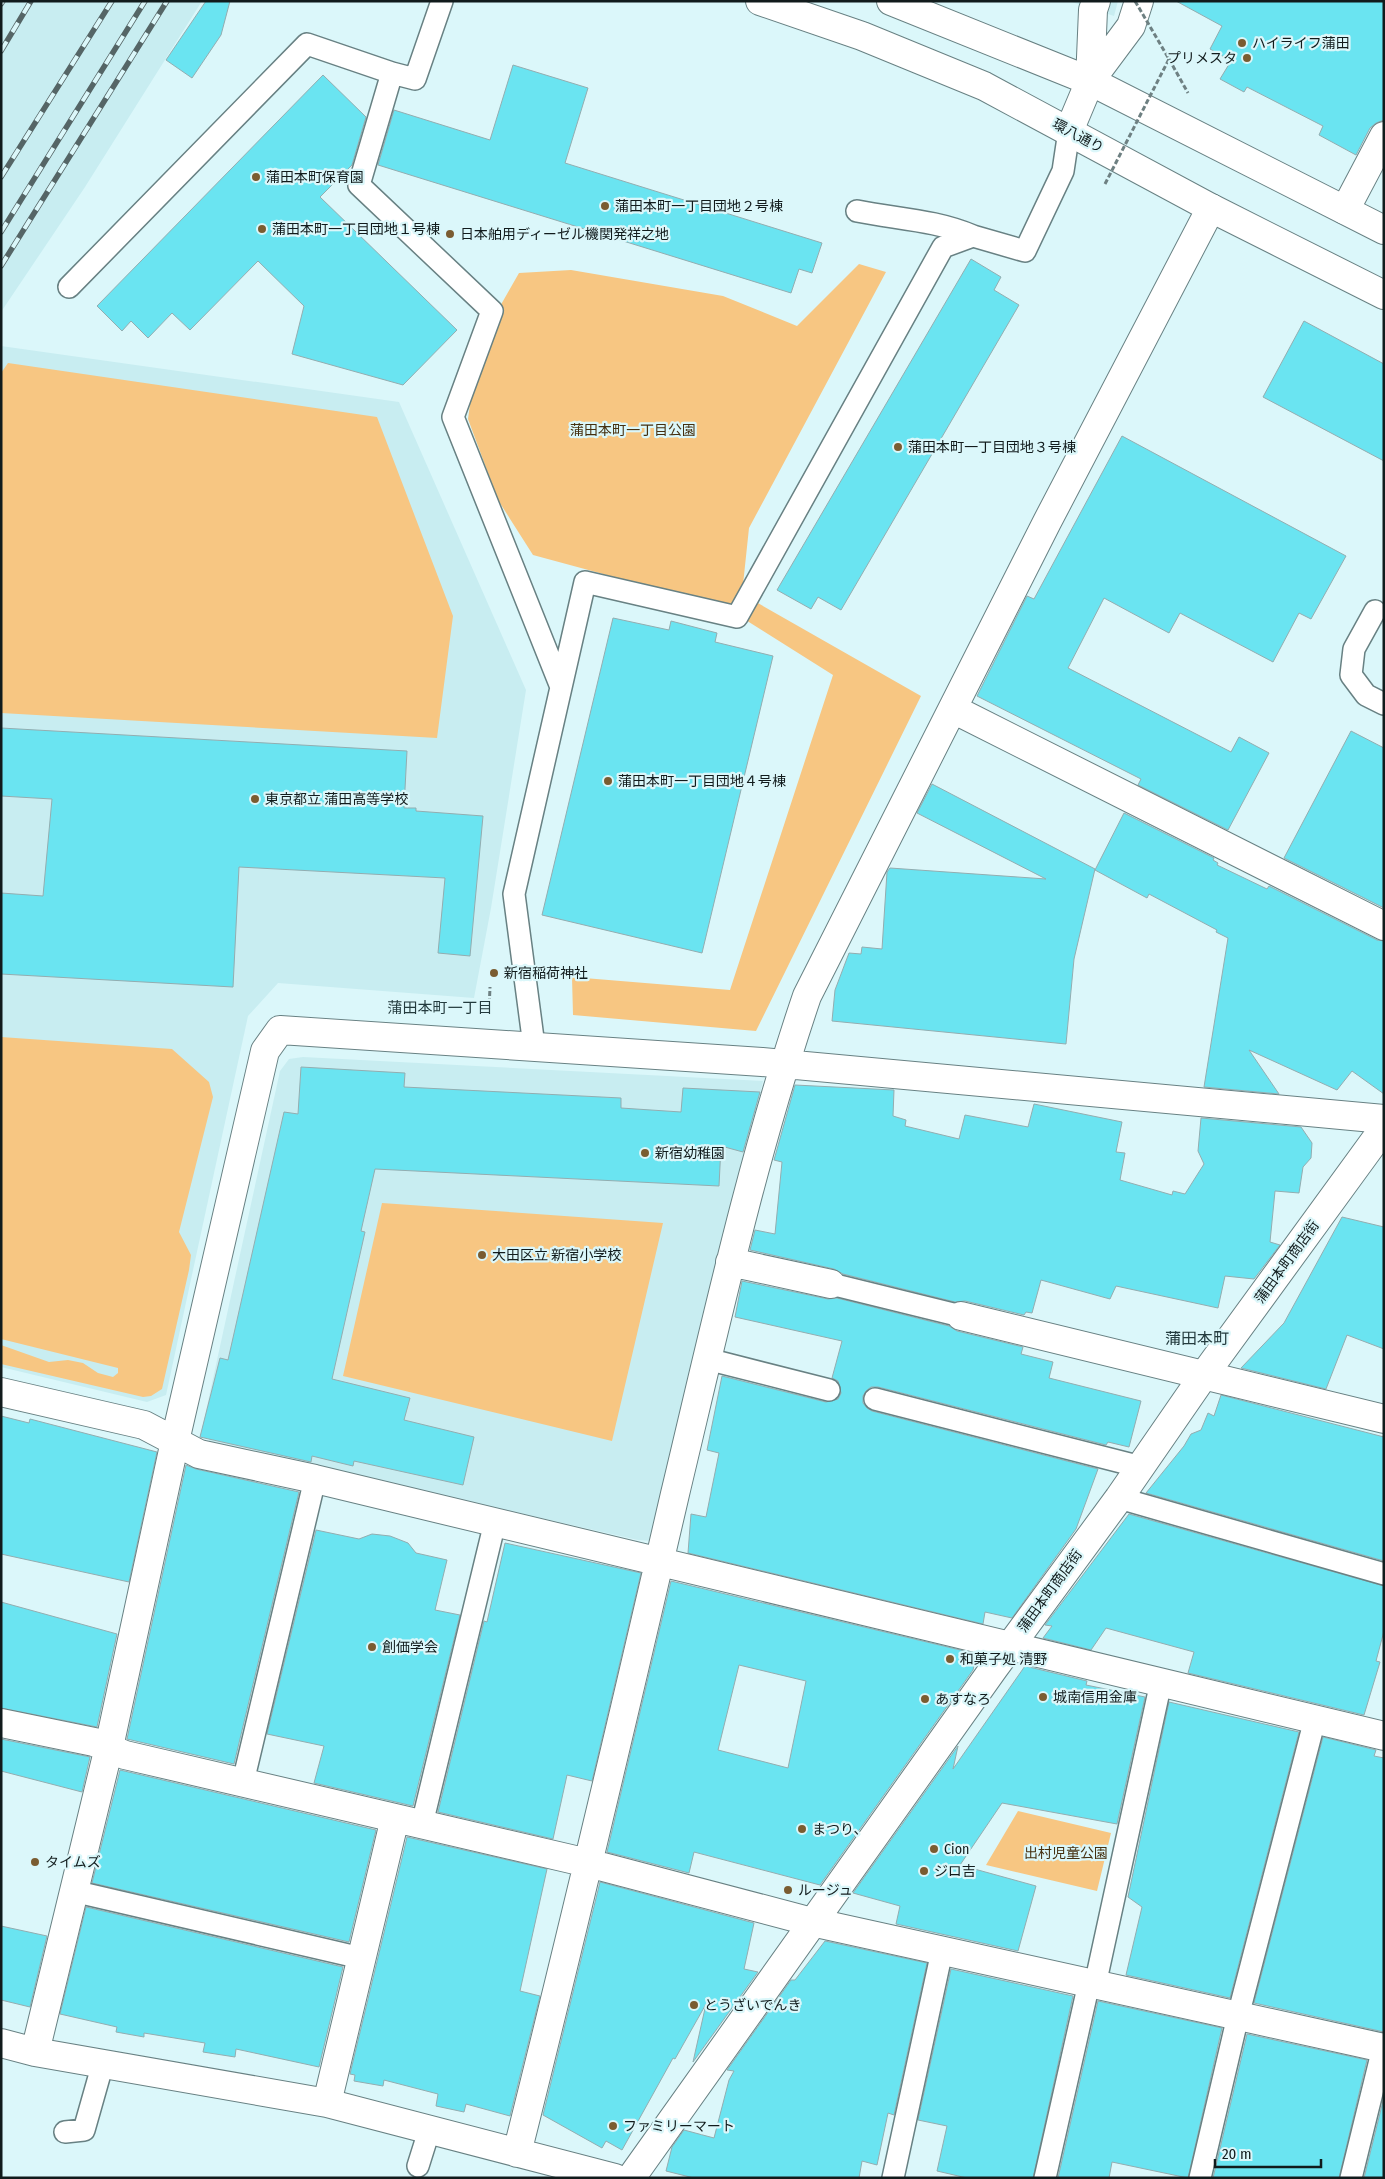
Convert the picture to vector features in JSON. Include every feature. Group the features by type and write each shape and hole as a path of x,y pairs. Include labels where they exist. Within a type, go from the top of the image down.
{"street":[{"name":"環八通り","path":"760,1 862,36 984,86 1211,208 1384,295"},
{"path":"891,1 1090,81 1384,230"},
{"path":"1090,81 1093,10 1096,1"},
{"path":"1069,131 1090,81 1132,26 1140,1"},
{"path":"1345,210 1384,136"},
{"path":"518,2153 730,1262 784,1064 807,996 1211,208"},
{"path":"953,709 1384,926"},
{"path":"35,2052 109,1747 175,1441 265,1051 280,1030 784,1064 1384,1119"},
{"name":"蒲田本町商店街","path":"631,2178 1010,1646 1119,1498 1204,1375 1384,1128"},
{"path":"730,1262 831,1284"},
{"path":"961,1316 1384,1419"},
{"path":"1,1392 144,1425 199,1454 315,1479 1384,1736"},
{"path":"1,1723 94,1742 125,1755 588,1863 812,1922 1383,2046"},
{"path":"326,2103 395,1818"},
{"path":"1,2043 35,2052 326,2103 614,2178"}],"lane":[{"path":"69,287 307,44 392,73 425,81 442,1"},
{"path":"392,73 359,185 492,311 453,417 561,687"},
{"path":"857,212 950,226 973,236 1025,251 1063,171 1069,131"},
{"path":"534,1046 514,894 585,582 737,618 943,247 973,236"},
{"path":"1375,611 1354,649 1351,675 1366,695 1384,704"},
{"path":"831,1284 961,1316"},
{"path":"707,1359 829,1390"},
{"path":"874,1398 1141,1467"},
{"path":"243,1782 315,1479"},
{"path":"1119,1498 1384,1574"},
{"path":"422,1824 494,1522"},
{"path":"1045,2178 1092,1984 1161,1682"},
{"path":"1200,2178 1238,2016 1315,1719"},
{"path":"73,1891 361,1958"},
{"path":"893,2178 942,1951"},
{"path":"1351,2178 1383,2046"},
{"path":"65,2132 84,2130 103,2063"},
{"path":"418,2166 429,2130"}],"path":[{"path":"1136,1 1191,99"},
{"path":"1105,184 1169,59"},
{"path":"489,1012 490,987"}],"shaded area":[{"path":"1,1 202,1 85,187 1,312"},
{"path":"1069,1 1118,1 1114,16"},
{"name":"東京都立 蒲田高等学校","path":"1,346 399,402 526,690 491,908 474,998 278,983 248,1016 166,1395 147,1402 1,1367"},
{"name":"大田区立 新宿小学校","path":"303,1057 763,1081 661,1526 654,1541 638,1540 211,1443 202,1429 280,1071 289,1059"}],"green space":[{"name":"蒲田本町一丁目公園","path":"859,264 886,272 749,528 742,594 921,696 756,1031 573,1015 572,977 730,990 833,675 725,607 533,555 498,500 468,419 478,345 519,273 571,270 723,296 797,326"},
{"path":"8,363 377,417 453,616 437,738 1,713 1,373"},
{"path":"1,1037 172,1049 209,1082 213,1097 179,1232 191,1255 189,1270 162,1389 151,1396 143,1397 1,1364 1,1345 49,1362 68,1360 83,1363 98,1373 113,1377 118,1373 118,1368 1,1339"},
{"path":"382,1203 663,1223 612,1441 343,1376"},
{"name":"出村児童公園","path":"1018,1811 1111,1833 1097,1891 986,1865"}],"building":[{"path":"206,1 230,1 221,35 192,78 166,60"},
{"path":"1176,1 1384,1 1384,120 1370,128 1356,155 1319,135 1323,126 1247,87 1244,92 1220,79 1231,61 1210,49 1222,26"},
{"name":"蒲田本町一丁目団地２号棟","path":"513,65 588,88 565,163 822,243 812,273 799,269 791,293 378,165 394,110 490,140"},
{"name":"蒲田本町一丁目団地１号棟","path":"323,75 366,117 352,165 320,197 457,330 403,385 292,354 304,306 258,261 190,330 172,313 148,338 131,321 122,331 97,306"},
{"name":"蒲田本町一丁目団地３号棟","path":"971,259 1001,277 994,290 1019,305 841,610 818,597 811,609 777,590"},
{"path":"1304,321 1384,364 1384,461 1263,397"},
{"path":"1122,436 1346,556 1311,619 1299,613 1273,662 1180,613 1169,633 1104,598 1068,668 1231,752 1239,737 1269,753 1228,830 1138,785 1141,779 977,696 1027,596 1034,599"},
{"name":"蒲田本町一丁目団地４号棟","path":"613,618 669,630 671,621 717,633 715,642 773,656 702,953 542,915"},
{"path":"1,728 407,751 404,808 416,808 416,811 483,816 470,956 438,953 445,878 239,867 233,987 1,974 1,893 43,896 52,799 1,796"},
{"path":"1351,731 1384,748 1384,908 1284,858"},
{"path":"932,784 1095,869 1074,959 1066,1044 832,1021 835,990 849,953 861,954 862,947 882,949 887,872 890,868 1046,879 917,813"},
{"path":"1124,813 1214,858 1213,860 1218,863 1217,865 1267,889 1269,886 1377,940 1384,941 1384,1094 1352,1071 1337,1090 1249,1050 1279,1094 1204,1087 1228,938 1216,932 1217,930 1149,894 1147,898 1095,870"},
{"path":"301,1067 405,1073 404,1087 621,1098 621,1108 681,1112 683,1088 760,1092 743,1152 721,1146 719,1186 375,1169 361,1231 365,1232 332,1379 410,1398 404,1420 474,1437 463,1485 354,1461 353,1466 312,1456 311,1462 200,1437 220,1358 228,1360 284,1112 298,1114"},
{"path":"795,1085 894,1090 893,1116 906,1120 905,1126 959,1139 965,1115 1028,1127 1034,1104 1122,1122 1116,1152 1125,1153 1120,1180 1172,1195 1173,1191 1185,1194 1204,1164 1198,1151 1201,1118 1301,1127 1312,1143 1311,1158 1303,1167 1299,1193 1275,1191 1270,1242 1280,1245 1254,1279 1225,1276 1218,1308 1116,1286 1110,1299 1041,1280 1032,1313 1026,1312 1024,1315 965,1301 955,1302 843,1274 834,1269 750,1250 755,1230 775,1234 782,1162 774,1160"},
{"path":"1342,1217 1384,1227 1384,1349 1347,1335 1326,1389 1241,1368 1284,1323"},
{"path":"742,1281 828,1299 837,1298 1023,1347 1021,1354 1053,1362 1049,1378 1141,1401 1129,1447 1108,1442 1106,1445 878,1387 871,1387 863,1396 863,1403 872,1411 1098,1469 1076,1529 1012,1618 985,1612 983,1624 688,1553 691,1514 706,1517 719,1453 707,1450 722,1376 826,1402 838,1399 841,1393 838,1381 832,1378 842,1341 735,1317"},
{"path":"1221,1395 1384,1437 1384,1561 1146,1493 1184,1446 1191,1434 1201,1430 1208,1413 1214,1416"},
{"path":"1,1416 29,1423 30,1419 157,1452 129,1582 1,1554"},
{"path":"186,1465 196,1469 299,1492 234,1764 127,1739"},
{"path":"1129,1514 1384,1586 1384,1631 1376,1661 1380,1662 1364,1715 1188,1673 1194,1652 1106,1628 1091,1650 1043,1638 1052,1626 1045,1625"},
{"path":"316,1530 359,1539 372,1534 390,1536 408,1543 416,1553 447,1560 435,1610 460,1615 413,1806 314,1783 324,1746 267,1734"},
{"path":"505,1543 641,1573 592,1781 567,1775 553,1839 438,1812 484,1621 487,1622"},
{"path":"671,1581 977,1654 973,1670 820,1885 694,1852 689,1873 607,1852","holes":["739,1665 806,1681 788,1768 718,1750"]},
{"path":"1,1602 117,1634 97,1727 1,1708"},
{"path":"1025,1666 1087,1681 1086,1685 1145,1697 1117,1824 1002,1803 960,1865 1036,1886 1018,1951 896,1924 900,1906 853,1893 958,1746 953,1769"},
{"path":"1169,1702 1299,1732 1230,1998 1126,1975 1142,1907 1128,1897"},
{"path":"1323,1737 1376,1750 1374,1756 1384,1758 1384,2032 1254,2003"},
{"path":"1,1739 90,1757 82,1792 1,1771"},
{"path":"120,1770 376,1830 349,1942 92,1883"},
{"path":"407,1837 547,1869 520,1991 540,1996 510,2116 466,2104 464,2112 436,2106 438,2094 384,2080 383,2086 354,2081 355,2075 350,2074"},
{"path":"600,1882 754,1923 744,1969 758,1972 693,2062 706,2004 675,2059 673,2058 622,2150 606,2141 602,2148 543,2115"},
{"path":"86,1907 343,1967 319,2067 236,2049 235,2057 203,2052 205,2043 144,2033 144,2037 116,2032 117,2027 60,2014"},
{"path":"1,1926 47,1936 30,2007 1,2000"},
{"path":"825,1941 927,1963 894,2115 888,2113 877,2165 862,2161 859,2178 694,2178 666,2171 672,2147 684,2130 714,2138 729,2080 734,2071 727,2070 791,1980 795,1980"},
{"path":"951,1969 1073,1996 1033,2178 967,2178 937,2171 947,2126 918,2120"},
{"path":"1098,2001 1222,2028 1188,2178 1112,2162 1109,2178 1058,2178"},
{"path":"1247,2034 1367,2060 1339,2178 1213,2178"},
{"path":"1384,2097 1384,2178 1364,2178"}],"railway":[{"path":"1,51 31,1"},
{"path":"1,177 112,1"},
{"path":"1,232 145,1"},
{"path":"1,266 167,1"}],"place":[{"name":"ハイライフ蒲田","path":"1242,43"},
{"name":"プリメスタ","path":"1247,58"},
{"name":"蒲田本町保育園","path":"256,177"},
{"name":"蒲田本町一丁目団地２号棟","path":"605,206"},
{"name":"蒲田本町一丁目団地１号棟","path":"262,229"},
{"name":"日本舶用ディーゼル機関発祥之地","path":"450,234"},
{"name":"蒲田本町一丁目団地３号棟","path":"898,447"},
{"name":"蒲田本町一丁目団地４号棟","path":"608,781"},
{"name":"東京都立 蒲田高等学校","path":"255,799"},
{"name":"新宿稲荷神社","path":"494,973"},
{"name":"新宿幼稚園","path":"645,1153"},
{"name":"大田区立 新宿小学校","path":"482,1255"},
{"name":"創価学会","path":"372,1647"},
{"name":"和菓子処 清野","path":"950,1659"},
{"name":"城南信用金庫","path":"1043,1697"},
{"name":"あすなろ","path":"925,1699"},
{"name":"まつり、","path":"802,1829"},
{"name":"Cion","path":"934,1849"},
{"name":"タイムズ","path":"35,1862"},
{"name":"ジロ吉","path":"924,1871"},
{"name":"ルージュ","path":"788,1890"},
{"name":"とうざいでんき","path":"694,2005"},
{"name":"ファミリーマート","path":"613,2126"}],"district":[{"name":"蒲田本町一丁目","path":"440,1008"},
{"name":"蒲田本町","path":"1197,1338"}]}
